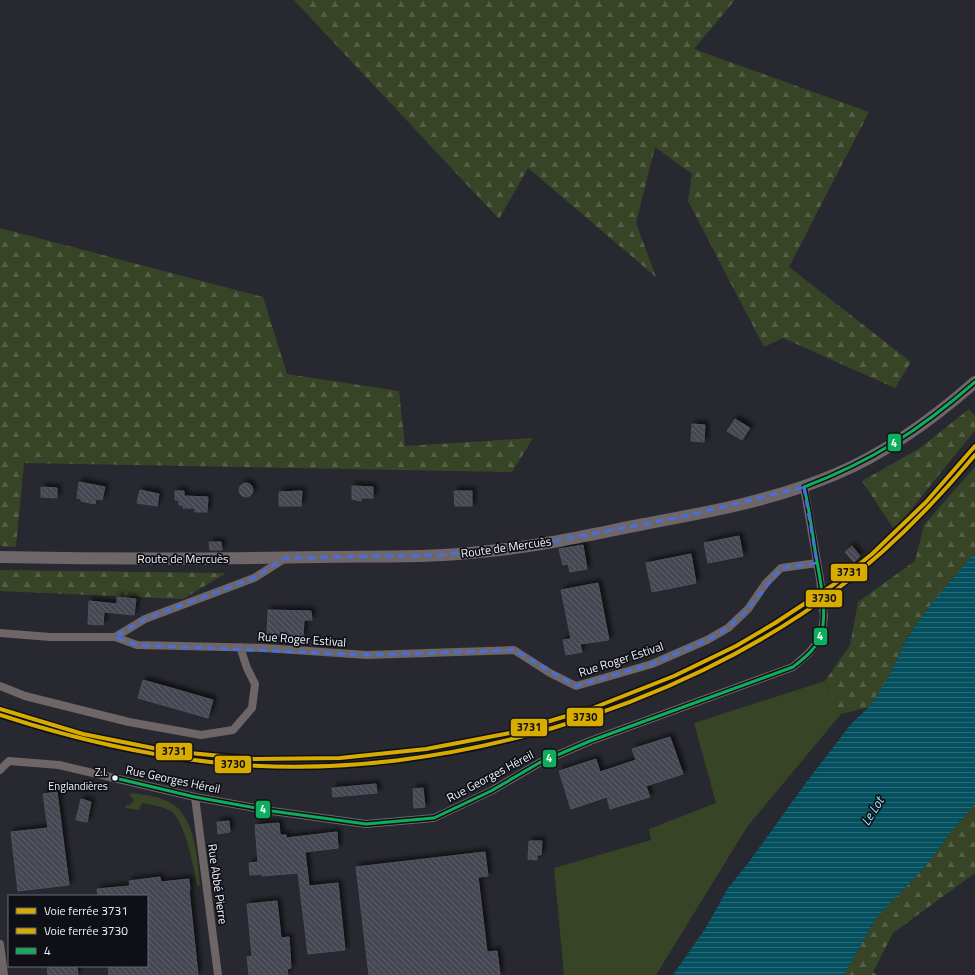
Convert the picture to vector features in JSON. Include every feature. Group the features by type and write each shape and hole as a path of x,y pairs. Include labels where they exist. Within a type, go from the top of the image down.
{"main road":[{"name":"Route de Mercuès","path":"0,558 285,558 440,555 489,551 554,541 681,517 755,501 804,487 844,471 874,456 915,431 975,382"}],"street":[{"name":"Rue Georges Héreil","path":"0,770 9,761 59,765 194,797 366,824 434,818 487,793 539,763 590,741 793,667 809,653 821,637 824,617 820,579 804,487"},
{"path":"115,637 145,619 254,578 285,558"},
{"name":"Rue Roger Estival","path":"0,633 50,637 115,637 137,645 240,647 367,655 514,650 550,673 576,686 652,664 707,640 728,628 748,609 766,583 781,568 817,563"},
{"name":"Rue Roger Estival","path":"0,686 26,696 129,722 201,735 232,730 252,708 255,684 247,668 240,647"},
{"name":"Rue Abbé Pierre","path":"194,797 218,975"},
{"path":"0,944 4,975"}],"highlighted area":[{"path":"804,487 817,563 781,568 748,609 728,628 707,640 652,664 576,686 514,650 367,655 137,645 115,637 145,619 254,578 285,558 440,555 554,541 681,517"}],"green space":[{"path":"294,0 735,0 694,49 869,112 789,267 911,362 895,388 783,338 764,347 688,201 692,174 655,147 636,223 656,277 528,168 499,219"},
{"path":"0,228 263,297 287,374 399,391 405,446 533,438 512,472 24,463 16,547 0,546"},
{"path":"969,409 975,416 975,430 905,517 893,528 862,481 920,448"},
{"path":"975,467 975,553 935,599 917,623 904,644 888,678 869,707 841,714 825,681 850,645 858,602 915,561 924,525"},
{"path":"0,570 226,573 183,599 0,591"},
{"path":"825,681 841,714 747,827 656,975 564,975 554,868 651,840 649,829 716,803 694,723"},
{"path":"132,793 162,799 179,809 185,818 194,840 200,885 197,885 188,844 180,823 175,815 169,810 142,803 139,810 126,808 126,805 130,805 134,800 129,795"},
{"path":"975,804 975,873 893,933 873,972 877,975 844,975 878,916 924,868 950,833"}],"water":[{"name":"Le Lot","path":"975,553 975,804 950,833 924,868 878,916 844,975 673,975 705,929 728,888 851,724 869,707 888,678 904,644 917,623 935,599"}],"building":[{"path":"735,419 750,428 742,440 727,431"},
{"path":"692,424 705,425 704,442 691,441"},
{"path":"79,482 105,487 102,500 96,499 95,504 81,501 81,499 77,498"},
{"path":"246,483 251,485 253,490 251,495 246,497 241,495 239,490 241,485"},
{"path":"352,486 373,487 373,498 361,498 361,501 352,499"},
{"path":"41,487 57,488 57,498 41,497"},
{"path":"140,490 159,494 157,506 137,503"},
{"path":"175,491 184,491 184,496 208,497 207,512 195,512 195,508 183,508 183,505 179,505 179,500 175,500"},
{"path":"302,491 301,506 279,506 279,492"},
{"path":"454,491 472,491 472,506 455,506"},
{"path":"739,536 743,556 708,563 704,543"},
{"path":"209,542 221,542 222,550 210,550"},
{"path":"583,545 587,569 570,572 568,564 563,565 559,549"},
{"path":"852,546 860,556 854,562 845,552"},
{"path":"691,554 696,583 652,592 646,563"},
{"path":"598,583 609,640 580,644 582,652 566,655 563,640 571,639 561,590"},
{"path":"117,597 136,599 134,615 104,612 103,625 88,624 89,601 117,604"},
{"path":"268,610 311,611 312,620 304,620 303,637 267,636"},
{"path":"143,680 213,700 208,718 138,698"},
{"path":"670,737 683,774 646,786 650,797 610,809 607,797 571,809 559,771 596,759 600,772 636,760 632,749"},
{"path":"376,784 377,793 333,797 332,788"},
{"path":"423,788 425,807 414,808 413,789"},
{"path":"57,792 69,885 18,891 11,832 48,828 43,794"},
{"path":"81,799 91,802 87,822 76,820"},
{"path":"229,821 230,832 218,834 217,822"},
{"path":"279,823 280,835 286,835 286,838 337,832 338,848 305,852 309,886 338,883 345,950 308,954 298,873 262,876 262,874 250,875 249,863 258,862 255,825"},
{"path":"529,841 542,841 541,855 537,855 537,860 528,859"},
{"path":"485,852 488,876 478,877 487,952 497,951 500,975 369,975 356,867"},
{"path":"160,877 161,882 189,879 198,975 109,975 108,967 148,967 148,895 98,895 97,889 130,886 129,881"},
{"path":"277,901 281,938 289,937 291,968 287,969 288,975 249,975 247,957 252,956 247,904"},
{"path":"47,967 77,967 78,975 48,975"}],"rail line":[{"name":"3731","path":"0,709 83,734 168,751 254,759 340,758 426,749 510,733 593,708 674,676 736,646 775,623 833,585 872,554 926,502 975,446"},
{"name":"3730","path":"0,715 60,733 120,748 180,758 242,765 318,766 397,760 475,747 554,728 630,702 703,670 772,633 836,590 874,559 909,527 943,492 975,455"}],"transit line":[{"name":"4","path":"804,487 852,466 894,443 935,415 975,382"},
{"name":"4","path":"115,778 195,797 272,811 366,824 434,818 491,791 539,763 590,741 793,667 808,654 818,642 823,628 824,618 821,583 804,487"}],"place":[{"name":"Z.I. Englandières","path":"115,778"}]}
